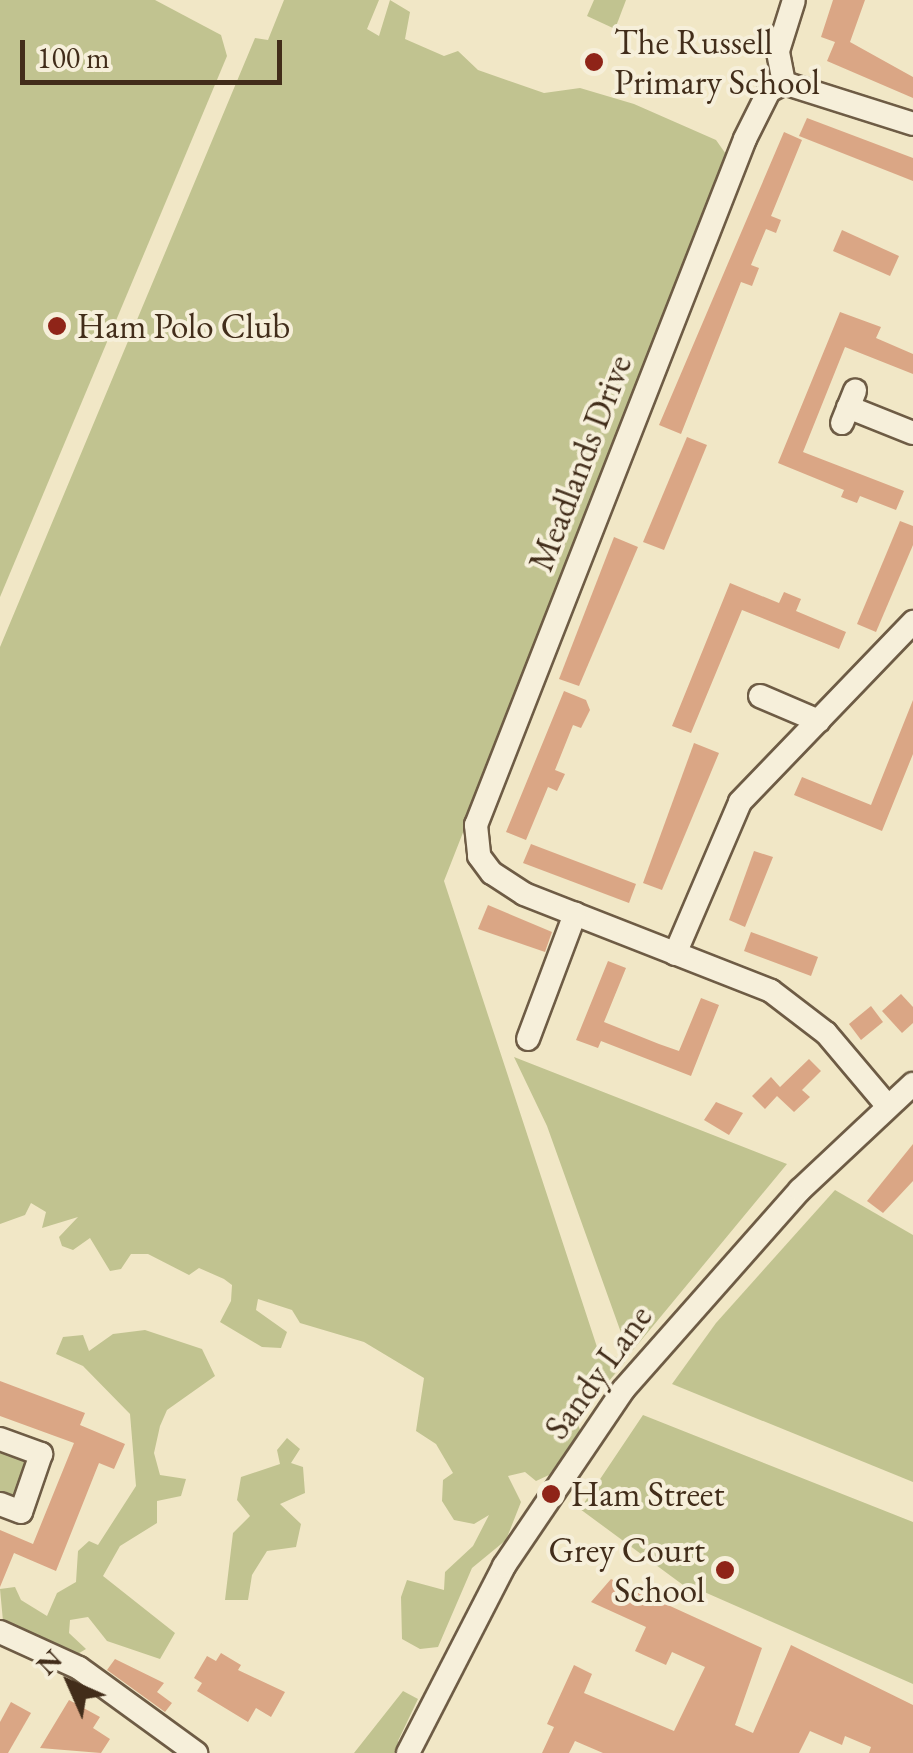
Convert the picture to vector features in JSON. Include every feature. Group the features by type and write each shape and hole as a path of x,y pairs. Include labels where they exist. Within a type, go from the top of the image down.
{"street":[{"path":"794,0 778,50 784,83 913,124"},
{"name":"Meadlands Drive","path":"784,83 769,91 745,139 476,825 479,856 492,873 575,914 801,1009 886,1104"},
{"path":"848,407 913,434"},
{"path":"675,954 740,802 913,622"},
{"path":"760,696 819,722"},
{"path":"528,1039 575,914"},
{"name":"Sandy Lane","path":"408,1753 504,1566 622,1390 717,1279 886,1104 913,1084"},
{"path":"0,1439 40,1454 21,1512 0,1504"},
{"path":"0,1632 79,1668 196,1753"}],"green space":[{"name":"Ham Polo Club","path":"0,0 155,0 221,35 227,56 0,597"},
{"path":"284,0 379,0 367,29 379,36 390,0 410,12 405,39 444,56 458,51 478,70 544,93 580,88 634,104 716,140 728,157 444,881 597,1347 625,1362 576,1420 581,1432 549,1475 536,1481 525,1472 508,1476 521,1502 506,1540 472,1568 438,1647 420,1649 402,1639 401,1597 407,1580 444,1590 445,1572 473,1546 489,1515 474,1524 454,1520 442,1501 443,1480 453,1473 436,1444 416,1431 424,1378 364,1342 300,1323 292,1310 258,1299 256,1310 287,1332 281,1348 262,1347 220,1322 231,1301 232,1285 224,1279 199,1268 189,1275 148,1254 131,1254 121,1269 110,1271 90,1238 73,1250 62,1246 59,1237 78,1217 42,1228 46,1212 31,1203 25,1215 0,1224 0,647 255,38 268,40"},
{"path":"594,0 626,0 615,29 587,16"},
{"path":"514,1057 787,1164 629,1355 547,1126"},
{"path":"835,1190 913,1235 913,1482 672,1384 716,1323"},
{"path":"145,1330 202,1349 215,1376 167,1410 160,1426 154,1453 160,1475 186,1479 181,1496 157,1501 157,1523 120,1546 103,1576 175,1633 160,1659 107,1641 88,1617 70,1620 69,1633 86,1649 69,1659 3,1621 0,1589 15,1587 21,1600 47,1616 57,1593 76,1582 78,1551 89,1541 98,1545 136,1486 130,1414 83,1366 56,1354 63,1337 83,1335 89,1351 113,1334"},
{"path":"643,1415 913,1522 913,1684 702,1591 698,1596 580,1509"},
{"path":"287,1438 300,1449 291,1463 303,1467 305,1493 280,1504 301,1524 296,1547 267,1551 252,1575 248,1600 225,1600 233,1533 250,1516 237,1500 241,1477 280,1464 277,1450"},
{"path":"0,1447 25,1457 30,1466 11,1499 0,1495"},
{"path":"403,1691 418,1699 398,1741 401,1753 354,1753"}],"building":[{"path":"833,0 865,0 850,42 913,77 913,98 827,61 835,42 821,37"},
{"path":"807,118 913,158 913,181 799,136"},
{"path":"784,132 802,140 771,216 781,220 776,233 766,229 751,265 759,268 752,286 741,282 681,434 659,425"},
{"path":"842,230 899,256 890,276 833,251"},
{"path":"840,312 881,327 876,338 913,354 913,374 845,347 803,452 904,491 896,510 860,496 857,503 841,497 844,490 778,463"},
{"path":"687,437 707,445 664,550 643,542"},
{"path":"900,521 913,526 913,545 876,632 857,624"},
{"path":"614,537 638,547 579,686 559,679"},
{"path":"730,583 779,603 784,592 801,599 796,611 846,632 839,649 742,610 691,733 672,726"},
{"path":"564,691 586,700 590,710 581,728 573,725 555,770 565,774 557,791 548,787 526,840 506,832"},
{"path":"913,700 913,754 882,831 794,795 802,777 871,805"},
{"path":"694,743 719,753 662,890 643,883"},
{"path":"531,844 636,884 629,903 523,863"},
{"path":"754,851 773,857 745,927 729,920"},
{"path":"488,905 552,932 545,952 478,929"},
{"path":"751,932 818,957 811,976 744,951"},
{"path":"608,961 626,968 604,1022 659,1044 679,1051 701,998 719,1005 691,1076 601,1041 598,1048 576,1040"},
{"path":"901,994 913,1007 913,1023 902,1033 882,1011"},
{"path":"871,1006 883,1022 861,1040 849,1024"},
{"path":"809,1059 821,1071 802,1090 810,1097 794,1112 777,1096 765,1109 752,1096 771,1077 780,1087"},
{"path":"716,1102 743,1113 729,1135 704,1120"},
{"path":"913,1144 913,1181 883,1213 867,1201"},
{"path":"0,1381 85,1413 80,1425 125,1444 114,1469 99,1463 56,1571 14,1553 0,1587 0,1530 33,1544 74,1443 0,1416"},
{"path":"611,1579 762,1648 735,1725 753,1733 791,1645 913,1705 913,1753 869,1753 871,1747 845,1736 842,1745 810,1731 799,1753 603,1753 575,1741 569,1753 542,1753 554,1727 547,1724 574,1665 592,1674 584,1693 674,1731 705,1667 672,1652 666,1665 635,1651 646,1627 591,1602"},
{"path":"221,1653 241,1665 238,1670 285,1692 271,1717 256,1708 248,1722 197,1691 202,1683 194,1678 207,1656 216,1661"},
{"path":"115,1659 164,1683 157,1692 172,1703 165,1712 107,1670"},
{"path":"69,1700 100,1717 93,1728 110,1739 101,1753 40,1748"},
{"path":"11,1702 31,1713 8,1753 0,1753 0,1722"}],"place":[{"name":"The Russell Primary School","path":"594,62"},
{"name":"Ham Polo Club","path":"57,326"},
{"name":"Ham Street","path":"551,1494"},
{"name":"Grey Court School","path":"725,1570"}]}
